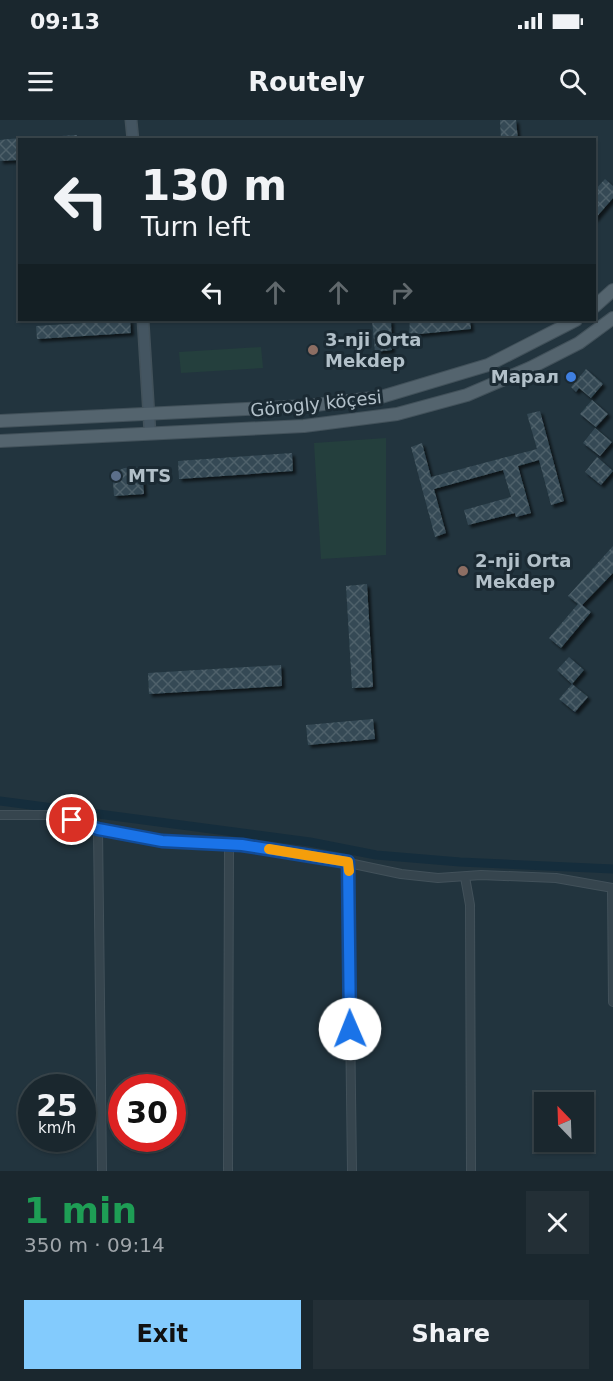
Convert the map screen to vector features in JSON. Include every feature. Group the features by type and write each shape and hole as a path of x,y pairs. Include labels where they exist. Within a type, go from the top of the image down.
{"main road":[{"path":"596,305 613,290"},
{"name":"Görogly köçesi","path":"0,441 307,426 397,414 467,395 530,368 578,344 613,318"},
{"name":"Görogly köçesi","path":"0,421 307,406 381,397 488,365 574,321"}],"street":[{"path":"131,120 133,138"},
{"path":"143,321 150,433"},
{"path":"0,815 55,815 98,829 162,841 229,845 306,854 401,874 438,878 481,875 556,878 613,888 613,1002"},
{"path":"98,829 102,1171"},
{"path":"228,1171 229,845"},
{"path":"348,862 351,1171"},
{"path":"465,877 470,905 471,1171"}],"green space":[{"path":"261,347 263,368 181,373 179,352"},
{"path":"386,438 386,555 321,559 314,443"}],"building":[{"path":"500,120 516,120 518,138 501,138"},
{"path":"77,135 77,138 31,138"},
{"path":"18,138 18,160 0,161 0,140"},
{"path":"605,179 613,186 613,198 596,218 596,189"},
{"path":"82,321 130,321 131,333 37,339 36,326 83,323"},
{"path":"372,321 391,321 392,350 375,352"},
{"path":"410,321 470,321 471,329 409,335"},
{"path":"586,369 603,384 591,398 579,388 576,392 571,387"},
{"path":"592,400 608,414 596,427 580,414"},
{"path":"540,411 564,501 551,505 539,460 518,466 531,513 516,517 515,513 468,525 464,510 511,497 503,470 434,489 446,533 435,537 411,447 422,443 431,477 537,449 527,414"},
{"path":"595,428 612,442 600,456 583,443"},
{"path":"292,453 293,471 179,479 178,461"},
{"path":"597,457 613,471 601,485 585,472"},
{"path":"142,467 144,494 114,496 113,481 116,472 124,468"},
{"path":"613,546 613,573 582,605 591,612 561,648 549,638 578,604 568,596"},
{"path":"367,584 373,687 352,688 346,586"},
{"path":"569,657 584,670 572,684 557,670"},
{"path":"281,665 282,686 149,694 148,673"},
{"path":"572,684 588,697 575,712 559,699"},
{"path":"373,719 375,739 308,745 306,725"}],"waterway":[{"path":"0,801 310,842 376,855 460,862 613,869"}],"slow traffic":[{"path":"269,849 348,862 349,871"}],"place":[{"name":"3-nji Orta Mekdep","path":"313,350"},
{"name":"Марал","path":"571,377"},
{"name":"MTS","path":"116,476"},
{"name":"2-nji Orta Mekdep","path":"463,571"}],"route":[{"path":"72,820 98,829 162,841 242,845 348,862 350,1029"}]}
